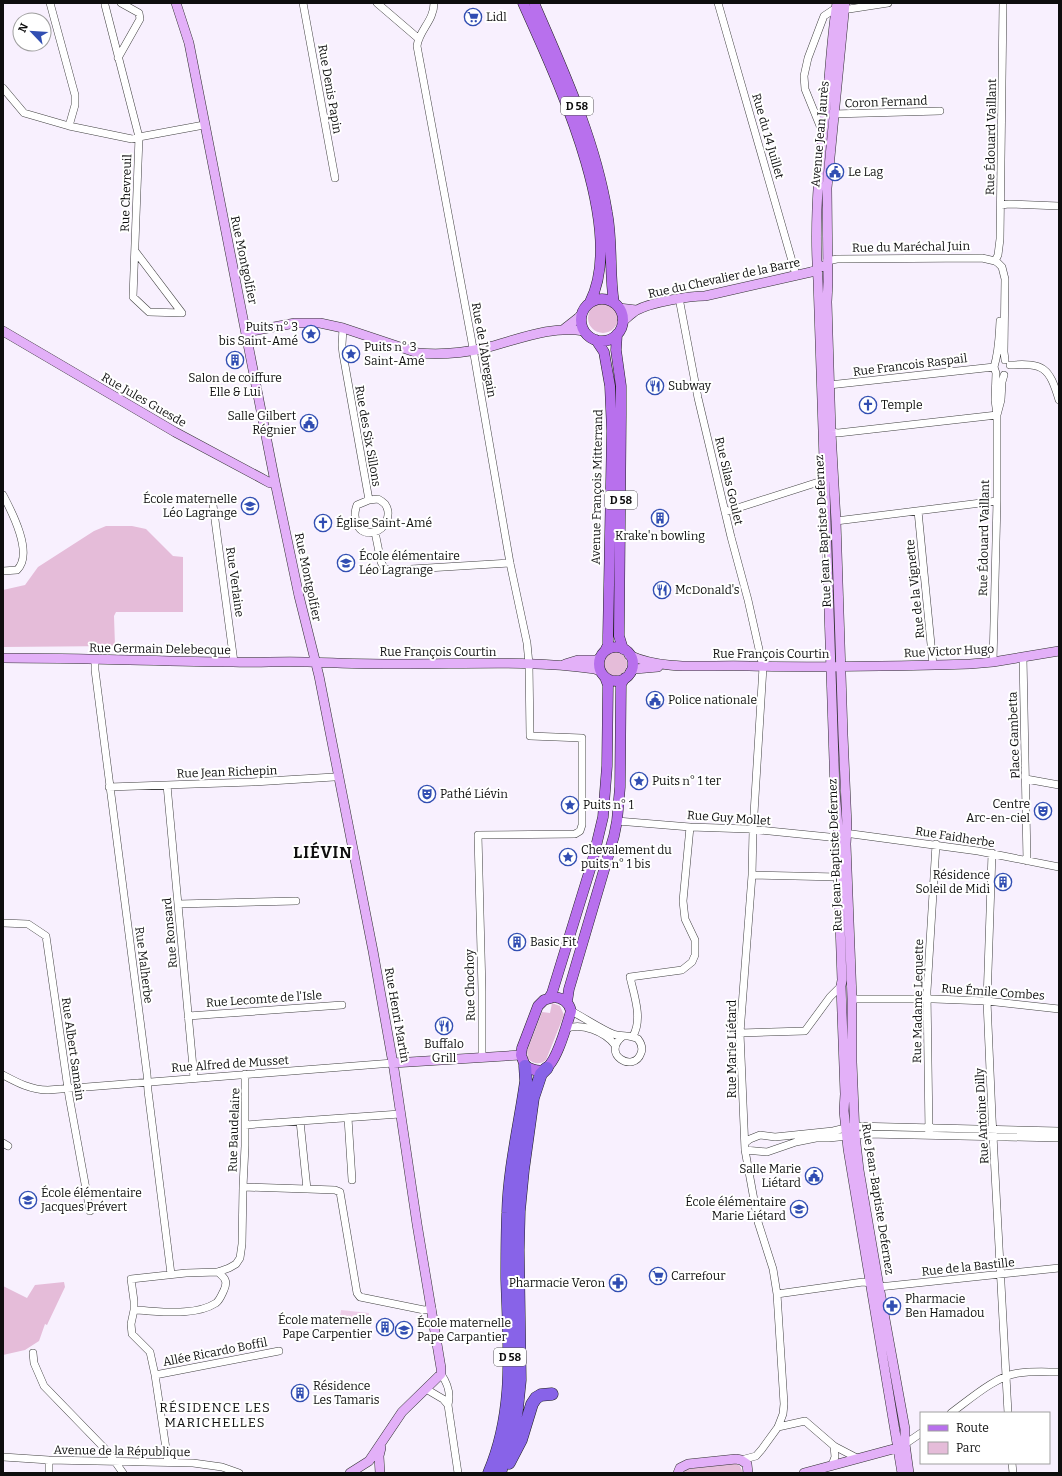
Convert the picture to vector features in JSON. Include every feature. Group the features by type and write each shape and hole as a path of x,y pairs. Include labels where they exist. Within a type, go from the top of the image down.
{"highway":[{"name":"D 58","path":"490,1473 502,1436 508,1394 510,1358 507,1278 508,1210 526,1081 523,1060"},
{"name":"D 58","path":"500,1473 518,1409 520,1380 518,1250 519,1211 523,1170 533,1098 541,1074 547,1068"},
{"path":"503,1473 521,1440 532,1404 536,1398 541,1395 552,1394"}],"main road":[{"name":"D 58","path":"523,3 561,93 590,174 596,208 601,263 596,291 590,302"},
{"name":"D 58","path":"534,3 577,108 595,158 608,214 610,274 616,305"},
{"path":"604,299 616,305 621,312 622,322 617,334 614,337 605,340 596,340 587,335 581,322 584,309 590,302 604,299"},
{"name":"Avenue François Mitterrand","path":"617,334 616,350 621,386 622,415 619,636 626,652"},
{"name":"Avenue François Mitterrand","path":"596,340 604,352 610,386 612,431 608,636 603,655"},
{"path":"549,998 552,993 592,863 603,817 607,766 608,685 599,664 603,655 611,648 617,648 626,652 632,664 628,675 621,684 620,787 617,821 614,836 569,989 569,1006 565,1029 557,1050 547,1068 536,1071 523,1060 526,1036 538,1006 541,1002 549,998 559,997 569,1006"},
{"path":"602,674 615,681 628,675"}],"street":[{"path":"50,3 75,95 75,105 69,126"},
{"name":"Rue Chevreuil","path":"105,3 139,137 133,297 149,312 182,312 135,251"},
{"path":"118,58 140,19 139,13 122,3"},
{"name":"Rue Montgolfier","path":"176,3 189,43 204,125 247,332 275,482 299,596 316,663"},
{"name":"Rue Denis Papin","path":"303,3 335,178"},
{"path":"377,3 419,39 433,14 434,3"},
{"name":"Rue du 14 Juillet","path":"718,3 796,275"},
{"path":"840,6 888,3"},
{"name":"Rue Édouard Vaillant","path":"995,261 1000,244 1003,3"},
{"name":"Avenue Jean Jaurès","path":"827,261 827,188 840,6"},
{"name":"Avenue Jean Jaurès","path":"818,269 816,216 823,127 840,6"},
{"name":"Avenue Jean Jaurès","path":"823,127 820,126 805,89 804,76 808,58 824,16 840,6"},
{"name":"Rue de l'Abregain","path":"419,39 417,46 423,82 473,350 510,563 527,643 529,664"},
{"path":"3,88 24,113 69,126 132,139 204,125"},
{"name":"Coron Fernand","path":"833,114 940,111"},
{"path":"1001,205 1059,206"},
{"name":"Rue du Maréchal Juin","path":"827,261 837,259 958,258 982,258 995,261"},
{"path":"818,269 827,261"},
{"name":"Rue Jean-Baptiste Defernez","path":"827,261 828,282 826,302 830,432 836,521 836,666"},
{"path":"995,261 1002,267 1005,279 1004,352 1008,372 1004,375 1000,375 995,367"},
{"name":"Rue Édouard Vaillant","path":"993,662 997,501 997,415 995,400 995,367 998,353 1002,267"},
{"name":"Rue du Chevalier de la Barre","path":"636,310 679,298 705,296 818,269"},
{"name":"Rue Jean-Baptiste Defernez","path":"818,269 824,480 836,666 843,836 838,877 842,980 840,986 850,1131 901,1446"},
{"name":"Rue Silas Goulet","path":"679,298 698,398 763,667"},
{"path":"616,305 636,310"},
{"path":"622,322 636,310"},
{"path":"564,329 582,314"},
{"path":"247,332 295,323 320,323 344,328 418,353 430,354 473,350 542,332 564,329 584,331"},
{"name":"Rue des Six Sillons","path":"344,328 342,345 343,354 369,500"},
{"name":"Rue Jules Guesde","path":"3,331 175,432 270,483 275,482"},
{"name":"Rue Francois Raspail","path":"829,385 995,367 1002,359 1007,363 1034,365 1042,368 1050,376 1059,400"},
{"name":"Rue Édouard Vaillant","path":"997,415 1001,400 1004,375"},
{"path":"830,432 838,433 997,415"},
{"path":"725,512 834,478"},
{"path":"3,495 22,538 22,560 17,570 3,571"},
{"path":"378,499 385,504 388,512 387,522 382,528 375,532 368,532 362,529 354,518 354,511 357,505 369,500 378,499"},
{"path":"836,521 997,501"},
{"name":"Rue Verlaine","path":"213,505 234,662"},
{"name":"Rue de la Vignette","path":"918,511 933,665"},
{"path":"375,532 381,562 384,568 393,572 411,569 510,563"},
{"name":"Rue Victor Hugo","path":"836,666 933,665 993,662 1059,651"},
{"path":"626,652 644,660 677,666"},
{"path":"561,665 578,660 596,660 603,655"},
{"name":"Place Gambetta","path":"1023,657 1027,861"},
{"name":"Rue Germain Delebecque","path":"3,658 316,663"},
{"name":"Rue Malherbe","path":"95,659 95,670 113,787 171,1274"},
{"name":"Rue François Courtin","path":"316,663 425,665 475,663 561,665"},
{"name":"Rue Henri Martin","path":"316,663 339,776 393,1063 440,1356 441,1374"},
{"name":"Rue Chochoy","path":"482,1057 478,835 575,834 580,831 582,825 582,738 530,736 529,664"},
{"path":"561,665 595,669 602,674"},
{"path":"628,675 635,669 677,666"},
{"name":"Rue François Courtin","path":"677,666 836,666"},
{"name":"Rue Marie Liétard","path":"763,667 753,830 752,875 740,1033 745,1146 758,1222 773,1270 777,1294 784,1404 783,1414 778,1427"},
{"name":"Rue Jean Richepin","path":"113,787 252,782 339,776"},
{"path":"1026,779 1059,785"},
{"name":"Rue Ronsard","path":"167,785 194,1078"},
{"name":"Rue Guy Mollet","path":"617,821 843,836"},
{"path":"633,1036 637,1030 638,1022 630,977 682,970 692,962 695,955 695,940 685,919 683,901 690,827"},
{"name":"Rue Jean-Baptiste Defernez","path":"843,836 846,844 852,999 850,1131"},
{"name":"Rue Faidherbe","path":"843,836 936,844 992,853 1059,867"},
{"name":"Rue Madame Lequette","path":"929,1132 927,999 936,844"},
{"name":"Rue Antoine Dilly","path":"992,853 988,1001 993,1133 1008,1412"},
{"path":"752,875 838,877"},
{"path":"178,904 296,901"},
{"name":"Rue Albert Samain","path":"3,923 28,924 46,936 69,1096 90,1211"},
{"path":"740,1033 805,1031 840,986"},
{"name":"Rue Émile Combes","path":"852,999 988,1001 1059,1009"},
{"name":"Rue Lecomte de l'Isle","path":"188,1016 342,1005"},
{"path":"569,1006 611,1033 623,1036 633,1036 641,1043 642,1048 638,1058 632,1062 623,1061 618,1058 615,1053 615,1045 623,1036"},
{"path":"565,1029 572,1026 581,1027 602,1034 611,1040 615,1045"},
{"path":"393,1063 482,1057 523,1060"},
{"name":"Rue Alfred de Musset","path":"3,1076 37,1090 68,1089 393,1063"},
{"name":"Rue Baudelaire","path":"218,1272 236,1264 240,1258 242,1244 245,1074"},
{"path":"245,1125 400,1114"},
{"path":"348,1118 352,1180"},
{"path":"300,1121 307,1189"},
{"path":"850,1131 821,1139 816,1138 796,1142 768,1152 745,1146 750,1139 760,1135 775,1137 850,1131 993,1133 1059,1131"},
{"path":"993,1133 1059,1138"},
{"path":"243,1187 335,1190 340,1192 357,1293 360,1297 424,1310 432,1309"},
{"name":"Rue de la Bastille","path":"777,1294 863,1282 875,1285 1000,1275 1059,1268"},
{"path":"134,1310 194,1311 216,1302 223,1292 226,1279 218,1272 171,1274 131,1278 134,1310 131,1324 132,1334 150,1352 155,1375 168,1462"},
{"name":"Allée Ricardo Boffil","path":"155,1375 279,1351"},
{"path":"33,1353 34,1363 44,1386 109,1452 123,1473"},
{"path":"952,1412 990,1385 1006,1376 1018,1373 1059,1372"},
{"path":"350,1473 369,1461 402,1412 441,1374 448,1386 450,1396 448,1405 458,1473"},
{"path":"426,1388 443,1399 448,1405"},
{"path":"678,1473 680,1468 688,1464 741,1460 756,1456 778,1427 805,1421 834,1446 856,1458"},
{"path":"804,1473 901,1446 920,1434"},
{"path":"380,1473 379,1456 383,1442"},
{"path":"832,1465 835,1457 834,1446"},
{"path":"901,1446 902,1473"},
{"path":"901,1446 909,1473"},
{"name":"Avenue de la République","path":"3,1457 49,1460 200,1464 222,1467 239,1473"},
{"path":"49,1460 49,1473"},
{"path":"741,1460 747,1464 749,1472"}],"green space":[{"path":"603,303 614,307 618,318 614,329 603,333 592,329 588,318 592,307"},
{"path":"106,526 132,526 146,529 173,556 183,557 183,612 116,612 114,616 115,646 3,647 3,590 25,585 38,567 94,531"},
{"path":"615,652 623,656 627,664 623,672 615,676 607,672 603,664 607,656"},
{"path":"552,1003 560,1006 564,1015 546,1060 542,1063 535,1063 528,1059 527,1051 542,1012 550,1013"},
{"path":"64,1282 65,1287 47,1325 45,1324 39,1341 25,1350 3,1355 3,1286 27,1298 35,1285"},
{"path":"734,1463 740,1466 743,1473 683,1473 687,1469"}],"shaded area":[{"path":"341,1310 369,1313 367,1326 339,1323"}],"place":[{"name":"Lidl","path":"473,17"},
{"name":"Le Lag","path":"835,172"},
{"name":"Puits n° 3 bis Saint-Amé","path":"311,334"},
{"name":"Puits n° 3 Saint-Amé","path":"351,354"},
{"name":"Salon de coiffure Elle & Lui","path":"235,360"},
{"name":"Subway","path":"655,386"},
{"name":"Temple","path":"868,405"},
{"name":"Salle Gilbert Régnier","path":"309,423"},
{"name":"École maternelle Léo Lagrange","path":"250,506"},
{"name":"Krake'n bowling","path":"660,518"},
{"name":"Église Saint-Amé","path":"323,523"},
{"name":"École élémentaire Léo Lagrange","path":"346,563"},
{"name":"McDonald's","path":"662,590"},
{"name":"Police nationale","path":"655,700"},
{"name":"Puits n° 1 ter","path":"639,781"},
{"name":"Pathé Liévin","path":"427,794"},
{"name":"Puits n° 1","path":"570,805"},
{"name":"Centre Arc-en-ciel","path":"1043,811"},
{"name":"Chevalement du puits n° 1 bis","path":"568,857"},
{"name":"Résidence Soleil de Midi","path":"1003,882"},
{"name":"Basic Fit","path":"517,942"},
{"name":"Buffalo Grill","path":"444,1026"},
{"name":"Salle Marie Liétard","path":"814,1176"},
{"name":"École élémentaire Jacques Prévert","path":"28,1200"},
{"name":"École élémentaire Marie Liétard","path":"799,1209"},
{"name":"Carrefour","path":"658,1276"},
{"name":"Pharmacie Veron","path":"618,1283"},
{"name":"Pharmacie Ben Hamadou","path":"892,1306"},
{"name":"École maternelle Pape Carpentier","path":"385,1327"},
{"name":"École maternelle Pape Carpantier","path":"404,1330"},
{"name":"Résidence Les Tamaris","path":"300,1393"}],"district":[{"name":"LIÉVIN","path":"323,852"},
{"name":"RÉSIDENCE LES MARICHELLES","path":"215,1414"}]}
